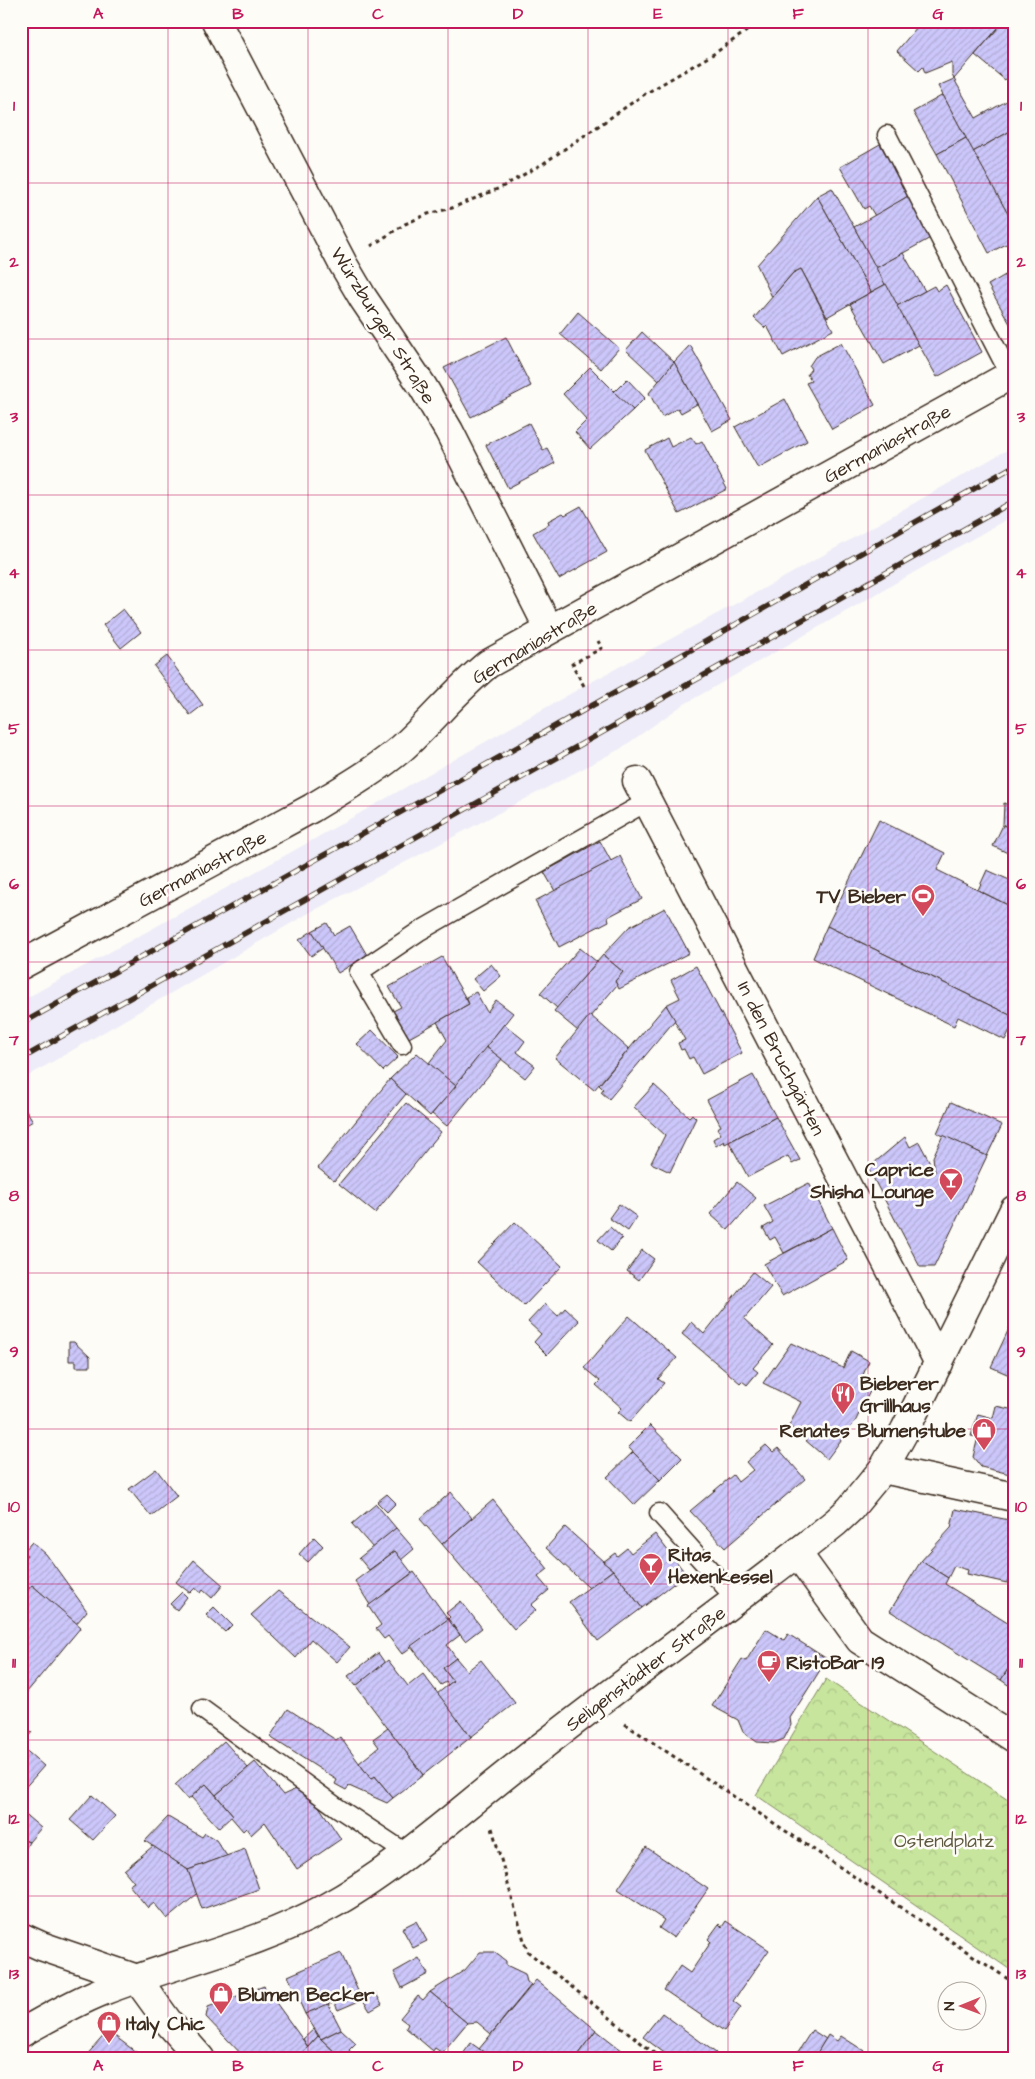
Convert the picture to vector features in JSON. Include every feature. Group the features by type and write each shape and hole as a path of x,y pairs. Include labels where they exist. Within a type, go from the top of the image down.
{"street":[{"name":"Würzburger Straße","path":"216,21 343,264 363,298 423,387 449,431 549,629"},
{"name":"Germaniastraße","path":"21,965 312,808 349,786 402,748 464,683 488,664 1012,374"},
{"name":"In den Bruchgärten","path":"643,791 939,1363"},
{"name":"Seligenstädter Straße","path":"21,2033 82,2000 137,1979 222,1951 298,1921 327,1907 366,1883 797,1553 850,1509 883,1469 939,1363 1014,1210"},
{"path":"883,1469 1014,1497"},
{"path":"797,1553 860,1640 1014,1738"},
{"path":"21,1937 41,1946 137,1979 169,2023 200,2058"}],"lane":[{"path":"887,135 1012,374"},
{"path":"402,1045 359,972 418,932 643,791"},
{"path":"658,1513 736,1599"},
{"path":"202,1709 338,1808 406,1853"}],"path":[{"path":"343,264 405,224 428,214 452,208 493,191 536,168 645,94 723,47 761,21"},
{"path":"596,1706 1012,1981 1014,1975"},
{"path":"474,1800 491,1824 527,1951 660,2058"}],"shaded area":[{"path":"1014,446 1014,515 681,706 620,749 309,913 21,1080 21,1001 295,850 584,686 792,573"}],"green space":[{"name":"Ostendplatz","path":"826,1679 1014,1804 1014,1962 1009,1969 756,1795"}],"building":[{"path":"922,21 1004,21 954,79 952,75 952,62 925,73 923,67 919,71 897,51"},
{"path":"1004,21 1014,21 1014,70 1005,80 975,55"},
{"path":"954,79 976,118 1014,97 1014,129 973,152 938,86"},
{"path":"943,95 966,138 937,154 913,112"},
{"path":"1014,129 1014,225 973,152"},
{"path":"966,138 1014,225 1014,240 989,253 937,154"},
{"path":"880,144 910,195 875,216 869,206 864,209 840,167"},
{"path":"832,188 886,284 871,292 817,196"},
{"path":"910,195 934,236 876,268 854,227"},
{"path":"817,196 871,292 827,317 801,269 793,273 772,297 757,265"},
{"path":"903,253 925,291 897,306 876,268"},
{"path":"801,269 833,330 783,356 767,326 765,328 754,318 793,273"},
{"path":"1014,270 1014,331 988,285"},
{"path":"886,284 919,345 884,364 850,304"},
{"path":"946,285 982,352 937,377 897,306 934,286 937,291"},
{"path":"578,312 619,348 601,369 560,334"},
{"path":"642,332 674,362 659,381 626,350"},
{"path":"506,337 531,386 471,417 444,368"},
{"path":"841,343 875,405 832,429 806,383 811,381 807,374 811,369 809,366 815,357"},
{"path":"690,345 732,420 712,431 674,362"},
{"path":"674,362 697,404 681,413 678,408 662,417 649,393"},
{"path":"590,367 633,410 590,449 575,432 587,420 563,394"},
{"path":"627,379 645,398 633,410 614,392"},
{"path":"785,399 807,441 758,468 735,427"},
{"path":"529,423 543,450 547,448 555,463 508,488 486,445"},
{"path":"691,437 696,444 702,441 727,489 679,514 645,450 667,438 671,447"},
{"path":"581,506 607,552 559,579 533,533 549,524 548,521 563,513 565,515"},
{"path":"123,609 141,632 121,648 103,625"},
{"path":"167,656 203,705 190,715 154,666"},
{"path":"1004,803 1014,808 1014,830 1003,825"},
{"name":"TV Bieber","path":"879,820 945,853 937,870 1014,908 1014,1017 827,926"},
{"path":"1003,825 1014,830 1014,856 993,846"},
{"path":"600,841 611,861 555,891 544,872"},
{"path":"620,856 642,899 608,917 609,921 559,947 535,901"},
{"path":"987,870 1014,882 1014,908 978,890"},
{"path":"665,908 689,953 619,989 615,981 623,972 603,955 629,927"},
{"path":"327,923 334,935 350,926 367,955 338,973 312,931"},
{"path":"827,926 1014,1017 1014,1022 1005,1040 958,1017 954,1026 813,958"},
{"path":"312,931 323,948 311,956 299,940"},
{"path":"580,948 597,962 557,1008 540,993"},
{"path":"603,955 623,972 615,981 617,985 578,1031 554,1011"},
{"path":"442,957 469,1004 409,1038 393,1011 401,1007 389,987"},
{"path":"491,964 501,976 483,991 473,979"},
{"path":"696,966 742,1053 702,1074 693,1057 689,1059 684,1049 681,1050 678,1043 685,1040 666,1005 680,998 671,980"},
{"path":"476,992 487,1012 496,1000 513,1013 456,1086 428,1064 447,1040 437,1022 469,1004 466,997"},
{"path":"666,1005 675,1020 609,1099 601,1092 603,1089 599,1085"},
{"path":"590,1015 629,1049 594,1090 555,1058"},
{"path":"504,1024 525,1041 517,1052 535,1066 525,1078 486,1047"},
{"path":"372,1030 398,1057 383,1071 357,1044"},
{"path":"486,1047 502,1059 447,1126 432,1114"},
{"path":"417,1053 456,1086 430,1116 390,1079"},
{"path":"753,1075 776,1117 725,1144 724,1141 716,1146 713,1139 721,1134 717,1128 721,1126 707,1100"},
{"path":"390,1079 406,1094 334,1181 318,1168"},
{"path":"654,1085 689,1117 692,1114 696,1118 670,1172 651,1163 665,1135 634,1107"},
{"path":"951,1102 1002,1125 987,1156 937,1133"},
{"path":"406,1103 441,1132 375,1213 339,1184"},
{"path":"23,1105 33,1121 21,1128 21,1106"},
{"path":"776,1117 800,1160 792,1164 788,1156 748,1177 729,1142"},
{"path":"943,1135 987,1156 934,1267 920,1267 868,1168 905,1137 910,1147 919,1142 935,1172 933,1157"},
{"path":"737,1182 756,1198 728,1230 710,1214"},
{"path":"809,1183 832,1228 784,1253 775,1237 770,1240 763,1228 773,1222 764,1206"},
{"path":"619,1204 637,1217 628,1231 609,1218"},
{"path":"515,1222 562,1266 524,1306 477,1262"},
{"path":"610,1227 622,1238 611,1251 598,1240"},
{"path":"832,1228 848,1260 782,1296 764,1264"},
{"path":"642,1250 654,1259 639,1280 627,1271"},
{"path":"753,1272 771,1287 744,1319 773,1345 753,1368 758,1372 747,1385 742,1381 740,1383 682,1334 691,1322 704,1334"},
{"path":"545,1304 558,1316 565,1308 579,1321 547,1355 534,1342 541,1334 528,1322"},
{"path":"629,1316 677,1358 658,1379 664,1383 630,1422 618,1412 622,1408 596,1385 600,1381 584,1368"},
{"path":"1014,1318 1014,1377 991,1367"},
{"path":"69,1342 74,1342 90,1357 90,1367 76,1367 76,1361 69,1361"},
{"path":"791,1343 843,1368 851,1351 869,1361 863,1375 875,1381 856,1420 827,1459 789,1426 801,1402 763,1383"},
{"path":"996,1406 1014,1410 1014,1475 981,1467 973,1457 978,1437 971,1436 978,1414 993,1418"},
{"path":"650,1425 682,1458 660,1480 628,1447"},
{"path":"766,1445 773,1452 778,1448 805,1479 725,1548 690,1511 733,1475 738,1482 753,1470 746,1462"},
{"path":"633,1452 660,1480 634,1505 607,1477"},
{"path":"156,1469 177,1496 151,1516 129,1489"},
{"path":"451,1492 472,1518 442,1544 420,1519"},
{"path":"387,1494 396,1503 387,1512 377,1502"},
{"path":"493,1500 548,1569 538,1577 549,1590 531,1605 536,1610 514,1629 442,1544"},
{"path":"376,1504 396,1528 373,1548 352,1524"},
{"path":"955,1509 1014,1521 1014,1577 1009,1576 1007,1583 967,1574 968,1570 954,1566 948,1578 921,1561 951,1528"},
{"path":"565,1527 613,1570 589,1588 546,1548"},
{"path":"396,1528 414,1549 401,1560 395,1551 369,1570 359,1558"},
{"path":"655,1534 686,1574 642,1608 613,1570 603,1562 615,1553 617,1556 627,1548 631,1553"},
{"path":"314,1537 323,1546 308,1562 299,1554"},
{"path":"32,1542 46,1554 87,1611 76,1624 32,1585 25,1593 21,1589 21,1562 27,1555 23,1552"},
{"path":"395,1551 412,1573 370,1605 355,1581"},
{"path":"194,1560 223,1585 212,1598 203,1590 201,1593 195,1588 190,1593 176,1582"},
{"path":"921,1561 948,1578 945,1584 1014,1627 1014,1660 1001,1680 890,1611"},
{"path":"613,1570 642,1608 598,1641 569,1602"},
{"path":"414,1572 448,1619 402,1654 388,1636 384,1639 376,1629 381,1625 368,1606"},
{"path":"32,1585 81,1627 22,1698 21,1598"},
{"path":"278,1591 350,1647 337,1662 311,1639 296,1658 251,1615"},
{"path":"182,1592 187,1597 177,1610 170,1604"},
{"path":"461,1601 482,1628 465,1641 448,1619 450,1617 446,1613"},
{"path":"214,1607 232,1625 225,1632 206,1615"},
{"path":"448,1619 460,1635 447,1645 456,1658 443,1668 453,1681 448,1685 446,1682 441,1685 411,1646"},
{"name":"RistoBar 19","path":"766,1629 784,1640 788,1634 827,1659 790,1718 791,1725 784,1739 774,1743 757,1742 743,1732 738,1720 712,1706 742,1659 746,1661"},
{"path":"378,1653 385,1663 356,1686 348,1676"},
{"path":"456,1658 467,1671 481,1660 515,1703 471,1737 437,1694 453,1681 443,1668"},
{"path":"388,1660 408,1686 423,1674 471,1737 423,1775 356,1686"},
{"path":"1014,1660 1014,1689 1001,1680"},
{"path":"288,1709 336,1740 340,1737 371,1779 375,1776 393,1798 387,1803 349,1786 346,1790 335,1784 337,1780 270,1737"},
{"path":"27,1728 32,1732 21,1746 21,1736"},
{"path":"388,1728 423,1775 393,1798 375,1776 371,1779 359,1763 379,1747 373,1739"},
{"path":"224,1741 248,1768 216,1795 206,1784 188,1800 175,1785"},
{"path":"21,1746 44,1766 21,1792"},
{"path":"255,1762 283,1795 296,1789 316,1802 341,1839 297,1869 265,1822 251,1835 246,1828 243,1831 231,1817 233,1815 216,1795"},
{"path":"206,1784 233,1815 219,1828 191,1797"},
{"path":"92,1795 115,1816 93,1840 70,1820"},
{"path":"21,1811 41,1828 29,1842 21,1839"},
{"path":"168,1817 202,1837 205,1833 216,1840 227,1856 188,1870 145,1841"},
{"path":"21,1839 29,1842 21,1857"},
{"path":"153,1846 188,1870 197,1894 167,1919 154,1903 148,1908 129,1885 134,1882 124,1870"},
{"path":"646,1847 708,1889 674,1938 659,1928 664,1920 618,1889"},
{"path":"245,1849 259,1889 202,1909 188,1870"},
{"path":"416,1921 427,1941 413,1948 402,1928"},
{"path":"726,1921 769,1950 733,2001 741,2007 724,2031 664,1990 680,1966 690,1973 711,1942 708,1939 719,1924 722,1927"},
{"path":"480,1952 494,1952 506,1961 506,1965 525,1974 527,1982 531,1985 491,2034 477,2022 467,2023 430,1992 465,1970"},
{"path":"341,1953 358,1991 355,1992 359,2001 338,2010 334,2002 305,2014 288,1976"},
{"path":"419,1958 428,1974 402,1988 394,1972"},
{"path":"536,1980 596,2030 575,2058 481,2058 485,2053 479,2049"},
{"path":"264,1986 308,2047 298,2058 245,2058 206,2017 208,2007"},
{"path":"375,1992 382,2004 370,2011 363,2000"},
{"path":"430,1992 467,2023 442,2053 435,2048 433,2051 406,2028 408,2024 400,2018 418,1996 423,2000"},
{"path":"328,2004 341,2029 321,2039 305,2014"},
{"path":"662,2013 716,2053 712,2058 671,2058 643,2037"},
{"path":"314,2029 318,2036 308,2047 303,2039"},
{"path":"341,2029 356,2043 349,2050 356,2058 341,2058 321,2039"},
{"path":"596,2030 632,2058 575,2058"},
{"path":"812,2030 826,2039 814,2058 794,2058"},
{"path":"108,2031 144,2058 84,2058"},
{"path":"828,2035 837,2041 841,2036 875,2058 814,2058"},
{"path":"318,2036 321,2039 341,2058 298,2058"},
{"path":"471,2043 485,2053 481,2058 460,2058"}],"railway":[{"path":"21,1024 645,676 1014,466"},
{"path":"21,1059 1014,501"}],"place":[{"name":"TV Bieber","path":"923,917"},
{"name":"Caprice Shisha Lounge","path":"951,1201"},
{"name":"Bieberer Grillhaus","path":"843,1415"},
{"name":"Renates Blumenstube","path":"984,1451"},
{"name":"Ritas Hexenkessel","path":"651,1586"},
{"name":"RistoBar 19","path":"769,1683"},
{"name":"Blumen Becker","path":"221,2015"},
{"name":"Italy Chic","path":"109,2044"}]}
